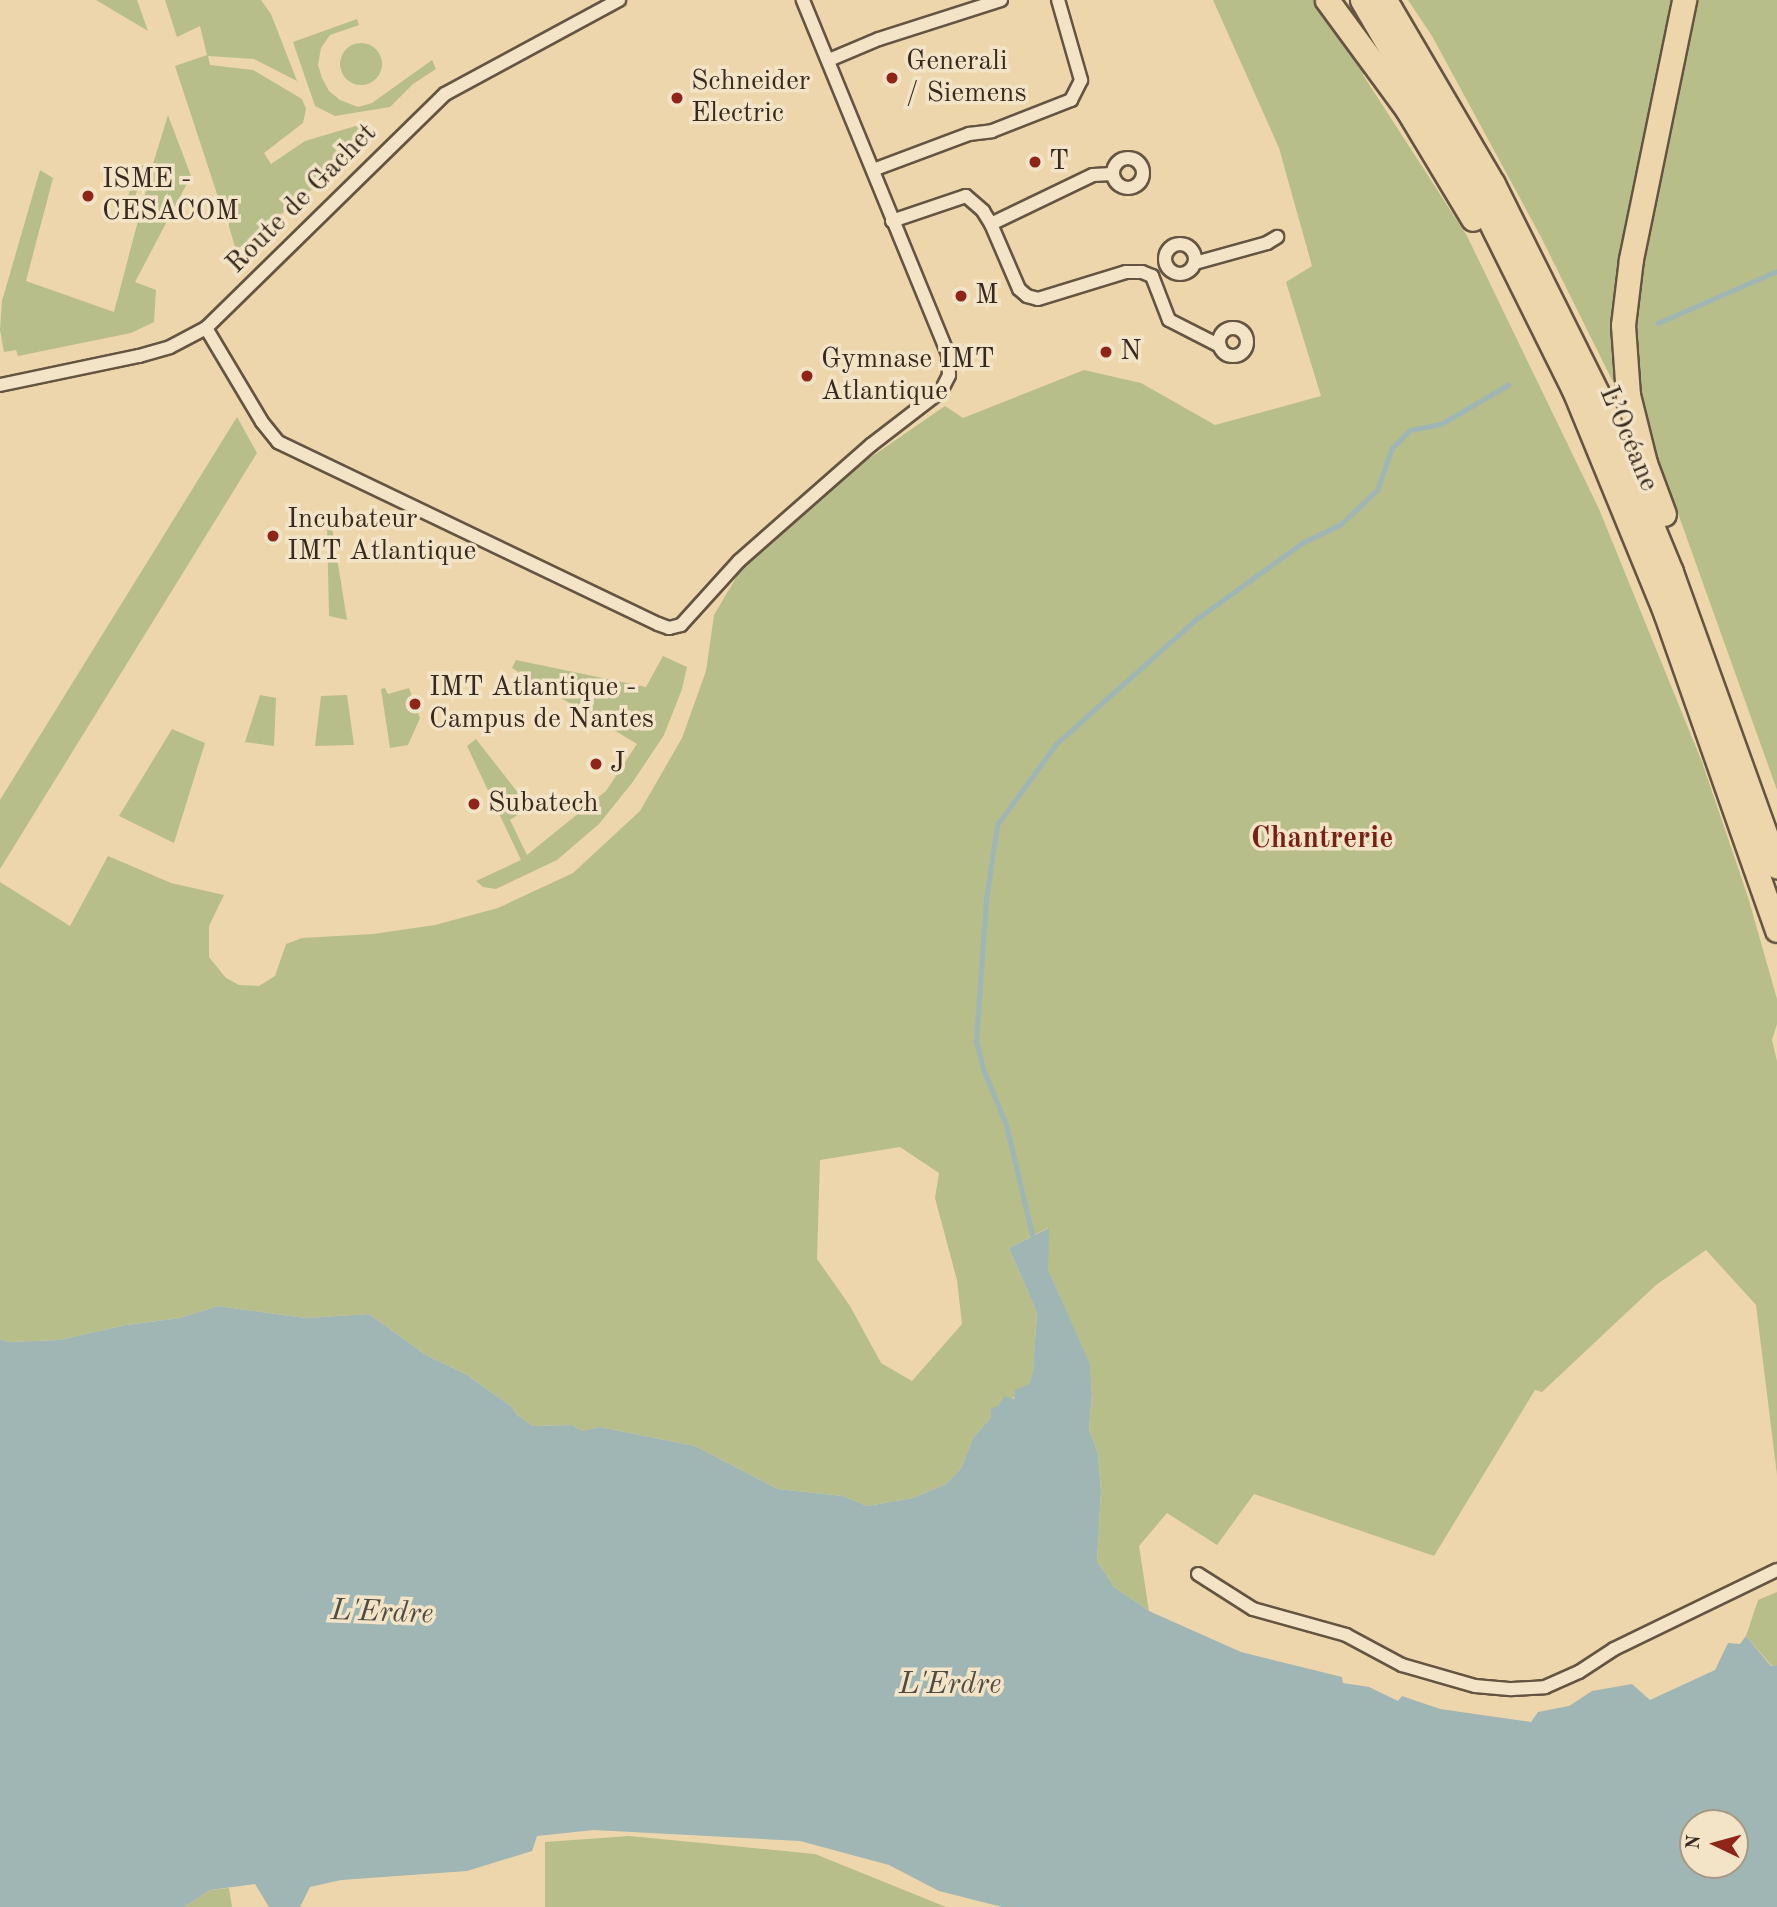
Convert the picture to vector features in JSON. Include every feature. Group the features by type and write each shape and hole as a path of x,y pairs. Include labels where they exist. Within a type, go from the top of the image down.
{"highway":[{"path":"1327,0 1406,109 1488,245 1514,265"},
{"name":"L’Océane","path":"1362,0 1453,152 1514,265 1574,390 1642,550 1742,825 1777,930"},
{"name":"L’Océane","path":"1385,0 1462,129 1559,313 1620,446 1671,572 1777,866"},
{"path":"1671,572 1672,538 1645,463 1628,395 1622,325 1630,259 1684,0"}],"street":[{"name":"Route de Gachet","path":"0,385 139,356 170,347 206,328 445,94 619,0"},
{"path":"206,328 262,422 278,442 663,626 681,625 757,544 871,445 944,388 949,364 943,343 803,0"},
{"path":"829,60 879,39 1001,0"},
{"path":"873,170 969,134 992,131 1071,100 1079,89 1080,75 1058,0"},
{"path":"991,224 1093,175 1112,174"},
{"path":"892,221 966,196 983,211 991,224 1019,289 1027,296 1038,299 1126,272 1142,272 1152,276 1170,320 1214,346 1220,346"},
{"path":"1195,263 1192,249 1179,244 1167,251 1166,265 1172,272 1181,274 1190,271 1195,263 1267,243 1277,237"},
{"path":"1152,276 1166,265"},
{"path":"1198,1574 1253,1609 1346,1634 1402,1665 1475,1686 1512,1689 1545,1687 1579,1672 1614,1649 1777,1570"}],"green space":[{"path":"96,0 137,0 148,31"},
{"path":"165,0 261,0 271,14 297,81 254,59 208,56 210,65 253,70 302,99 306,109 303,123 264,153 271,164 305,141 359,125 369,127 313,180 325,179 236,250 224,210 230,203 218,197 175,66 207,55 200,26 177,37"},
{"path":"1213,0 1344,0 1372,42 1363,75 1467,236 1599,509 1702,762 1748,897 1777,999 1777,1024 1772,1040 1777,1061 1777,1475 1756,1305 1706,1250 1656,1285 1542,1392 1535,1390 1434,1556 1254,1494 1217,1545 1167,1513 1139,1546 1149,1611 1114,1587 1097,1561 1101,1491 1098,1454 1089,1429 1092,1394 1090,1365 1048,1269 1048,1228 1009,1248 1037,1313 1033,1370 1029,1384 991,1417 973,1438 961,1468 946,1484 913,1498 867,1506 843,1496 778,1489 695,1446 600,1427 582,1431 572,1425 533,1426 517,1415 512,1407 467,1375 426,1355 369,1314 306,1318 218,1306 180,1318 126,1325 59,1340 9,1342 0,1339 0,882 70,926 108,856 171,883 224,895 209,926 209,957 226,978 239,985 259,986 275,976 286,944 302,938 373,934 435,925 498,908 573,873 640,811 682,738 706,671 714,615 747,559 845,475 945,406 963,418 1084,370 1141,383 1215,425 1321,396 1286,282 1312,266 1279,148","holes":["900,1147 939,1173 935,1198 957,1280 962,1324 912,1381 881,1363 850,1306 817,1259 820,1160"]},
{"path":"1408,0 1777,0 1777,790 1656,452 1640,387 1613,382 1541,237 1432,36"},
{"path":"357,19 359,25 330,35 321,48 318,65 322,78 329,91 340,100 358,107 372,103 432,60 436,69 413,84 390,107 335,116 315,106 293,42"},
{"path":"361,43 376,49 382,64 376,79 361,85 346,79 340,64 346,49"},
{"path":"168,115 191,176 135,282 156,290 154,322 131,333 18,356 16,350 4,352 0,330 2,301 40,170 53,178 26,281 114,312 148,183 140,181 128,220 122,219 137,164 143,166 141,174 149,177"},
{"path":"237,417 257,453 0,869 0,800"},
{"path":"331,521 347,620 329,616 327,523"},
{"path":"663,656 687,667 682,689 664,735 632,783 599,824 557,860 496,889 483,887 476,881 521,860 467,746 476,739 529,807 510,820 527,855 606,791 637,744 512,668 516,660 646,687"},
{"path":"385,688 388,694 409,688 420,718 408,745 390,748 381,689"},
{"path":"260,695 276,698 274,746 245,742"},
{"path":"347,695 354,745 315,746 321,696"},
{"path":"172,729 205,743 174,843 119,816"},
{"path":"1777,1592 1777,1665 1772,1666 1746,1636 1758,1600"},
{"path":"629,1836 815,1854 946,1907 545,1907 545,1842"},
{"path":"229,1888 232,1907 184,1907 210,1890"}],"water":[{"name":"L'Erdre","path":"1049,1228 1048,1269 1090,1364 1092,1394 1089,1429 1098,1454 1101,1491 1097,1561 1114,1587 1149,1611 1241,1652 1342,1677 1343,1683 1369,1687 1398,1701 1402,1696 1440,1709 1531,1722 1538,1712 1569,1706 1592,1691 1632,1684 1650,1700 1715,1670 1728,1643 1740,1644 1746,1636 1771,1666 1777,1665 1777,1907 1002,1907 939,1891 889,1865 800,1841 594,1830 537,1836 532,1851 467,1871 341,1880 310,1887 300,1907 269,1907 255,1884 210,1890 184,1907 0,1907 0,1339 9,1342 59,1340 126,1325 180,1318 218,1306 306,1318 369,1314 426,1355 467,1375 512,1407 517,1415 533,1426 572,1425 582,1431 600,1427 695,1446 778,1489 843,1496 867,1506 913,1498 946,1484 961,1468 973,1438 991,1417 991,1408 998,1406 1005,1396 1014,1399 1015,1390 1029,1384 1033,1370 1037,1313 1009,1248"}],"waterway":[{"path":"1658,323 1777,271"},
{"path":"1033,1239 1006,1125 983,1069 976,1040 986,899 997,825 1056,744 1195,620 1302,543 1341,524 1377,490 1392,448 1410,430 1441,424 1508,385"}],"place":[{"name":"Generali / Siemens","path":"892,78"},
{"name":"Schneider Electric","path":"677,98"},
{"name":"T","path":"1035,162"},
{"name":"ISME - CESACOM","path":"88,196"},
{"name":"M","path":"961,296"},
{"name":"N","path":"1106,352"},
{"name":"Gymnase IMT Atlantique","path":"807,376"},
{"name":"Incubateur IMT Atlantique","path":"273,536"},
{"name":"IMT Atlantique - Campus de Nantes","path":"415,704"},
{"name":"J","path":"596,764"},
{"name":"Subatech","path":"474,804"}],"district":[{"name":"Chantrerie","path":"1322,839"}]}
